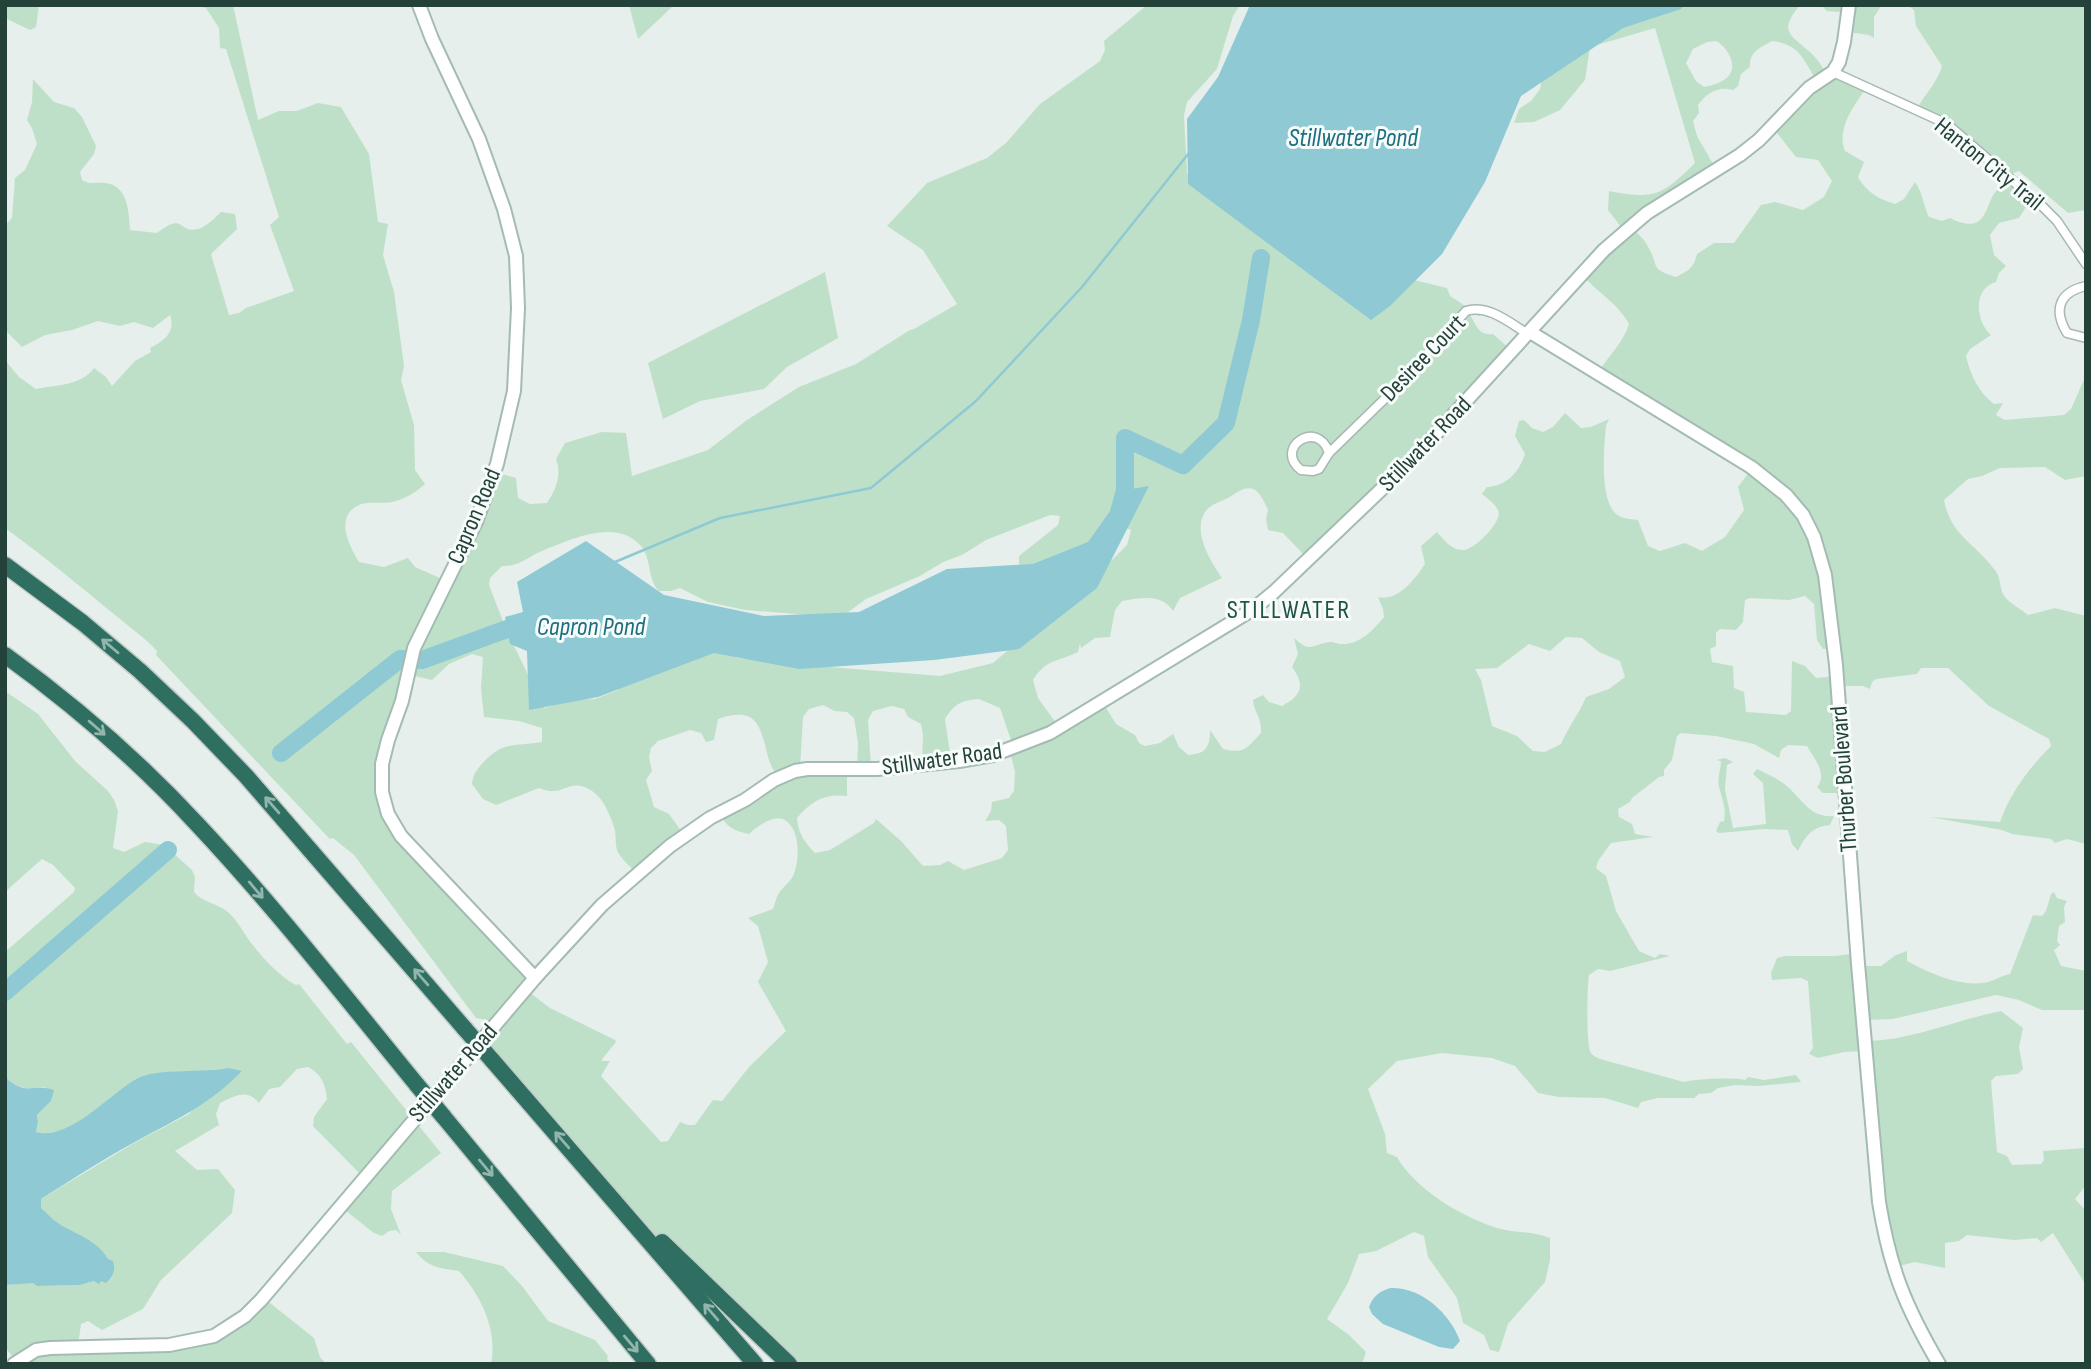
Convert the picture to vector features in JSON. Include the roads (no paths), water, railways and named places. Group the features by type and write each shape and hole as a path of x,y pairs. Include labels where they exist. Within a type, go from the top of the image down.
{"highway":[{"path":"5,565 111,647 202,730 263,796 755,1364"},
{"path":"5,655 119,747 197,823 263,898 648,1364"},
{"path":"582,1164 789,1364"}],"street":[{"name":"Capron Road","path":"419,5 480,139 504,209 516,256 518,308 514,391 496,464 476,522 414,648 402,701 382,764 383,792 388,814 401,836 535,978"},
{"path":"1833,72 1839,62 1844,42 1849,5"},
{"name":"Hanton City Trail","path":"1833,72 1947,124 2042,205 2057,221 2086,264"},
{"name":"Stillwater Road","path":"14,1364 28,1354 43,1349 155,1346 214,1336 244,1316 261,1300 535,978 602,905 646,866 710,818 745,800 774,780 807,768 877,769 959,761 1014,748 1050,733 1252,610 1275,592 1411,461 1604,250 1634,223 1740,155 1759,140 1809,88 1833,72"},
{"path":"2086,286 2073,289 2063,299 2059,312 2067,333 2086,338"},
{"name":"Desiree Court","path":"1329,453 1323,442 1312,437 1294,444 1296,466 1308,471 1319,469 1329,453 1401,383 1466,311 1475,308 1487,310 1529,333"},
{"name":"Thurber Boulevard","path":"1529,333 1751,467 1786,495 1803,515 1814,537 1825,575 1836,665 1879,1202 1885,1240 1899,1285 1913,1320 1939,1364"}],"water":[{"name":"Stillwater Pond","path":"1250,5 1684,5 1681,9 1623,28 1521,96 1485,182 1442,254 1390,306 1371,320 1188,184 1187,119 1218,77"},
{"name":"Capron Pond","path":"1149,486 1097,588 1019,649 934,660 799,669 714,653 598,697 529,710 527,651 510,644 505,617 523,612 517,582 586,541 664,595 764,616 859,612 947,569 1033,564 1088,542 1125,490"},
{"path":"228,1068 242,1071 217,1094 41,1199 41,1208 54,1220 92,1242 113,1261 113,1273 106,1283 101,1281 99,1284 94,1281 80,1285 5,1285 5,1077 24,1088 54,1090 51,1101 37,1115 36,1132 49,1133 76,1123 127,1085 146,1075"},
{"path":"1390,1288 1412,1292 1432,1303 1449,1320 1460,1341 1453,1349 1439,1347 1383,1324 1372,1314 1369,1307 1377,1295"}],"waterway":[{"path":"615,562 720,518 871,488 976,401 1082,287 1189,153"},
{"path":"1119,512 1125,490 1125,438 1183,465 1226,423 1251,320 1261,258"},
{"path":"281,753 400,659 422,660 507,629 530,626"},
{"path":"5,992 168,850"}],"district":[{"name":"STILLWATER","path":"1289,610"}]}
